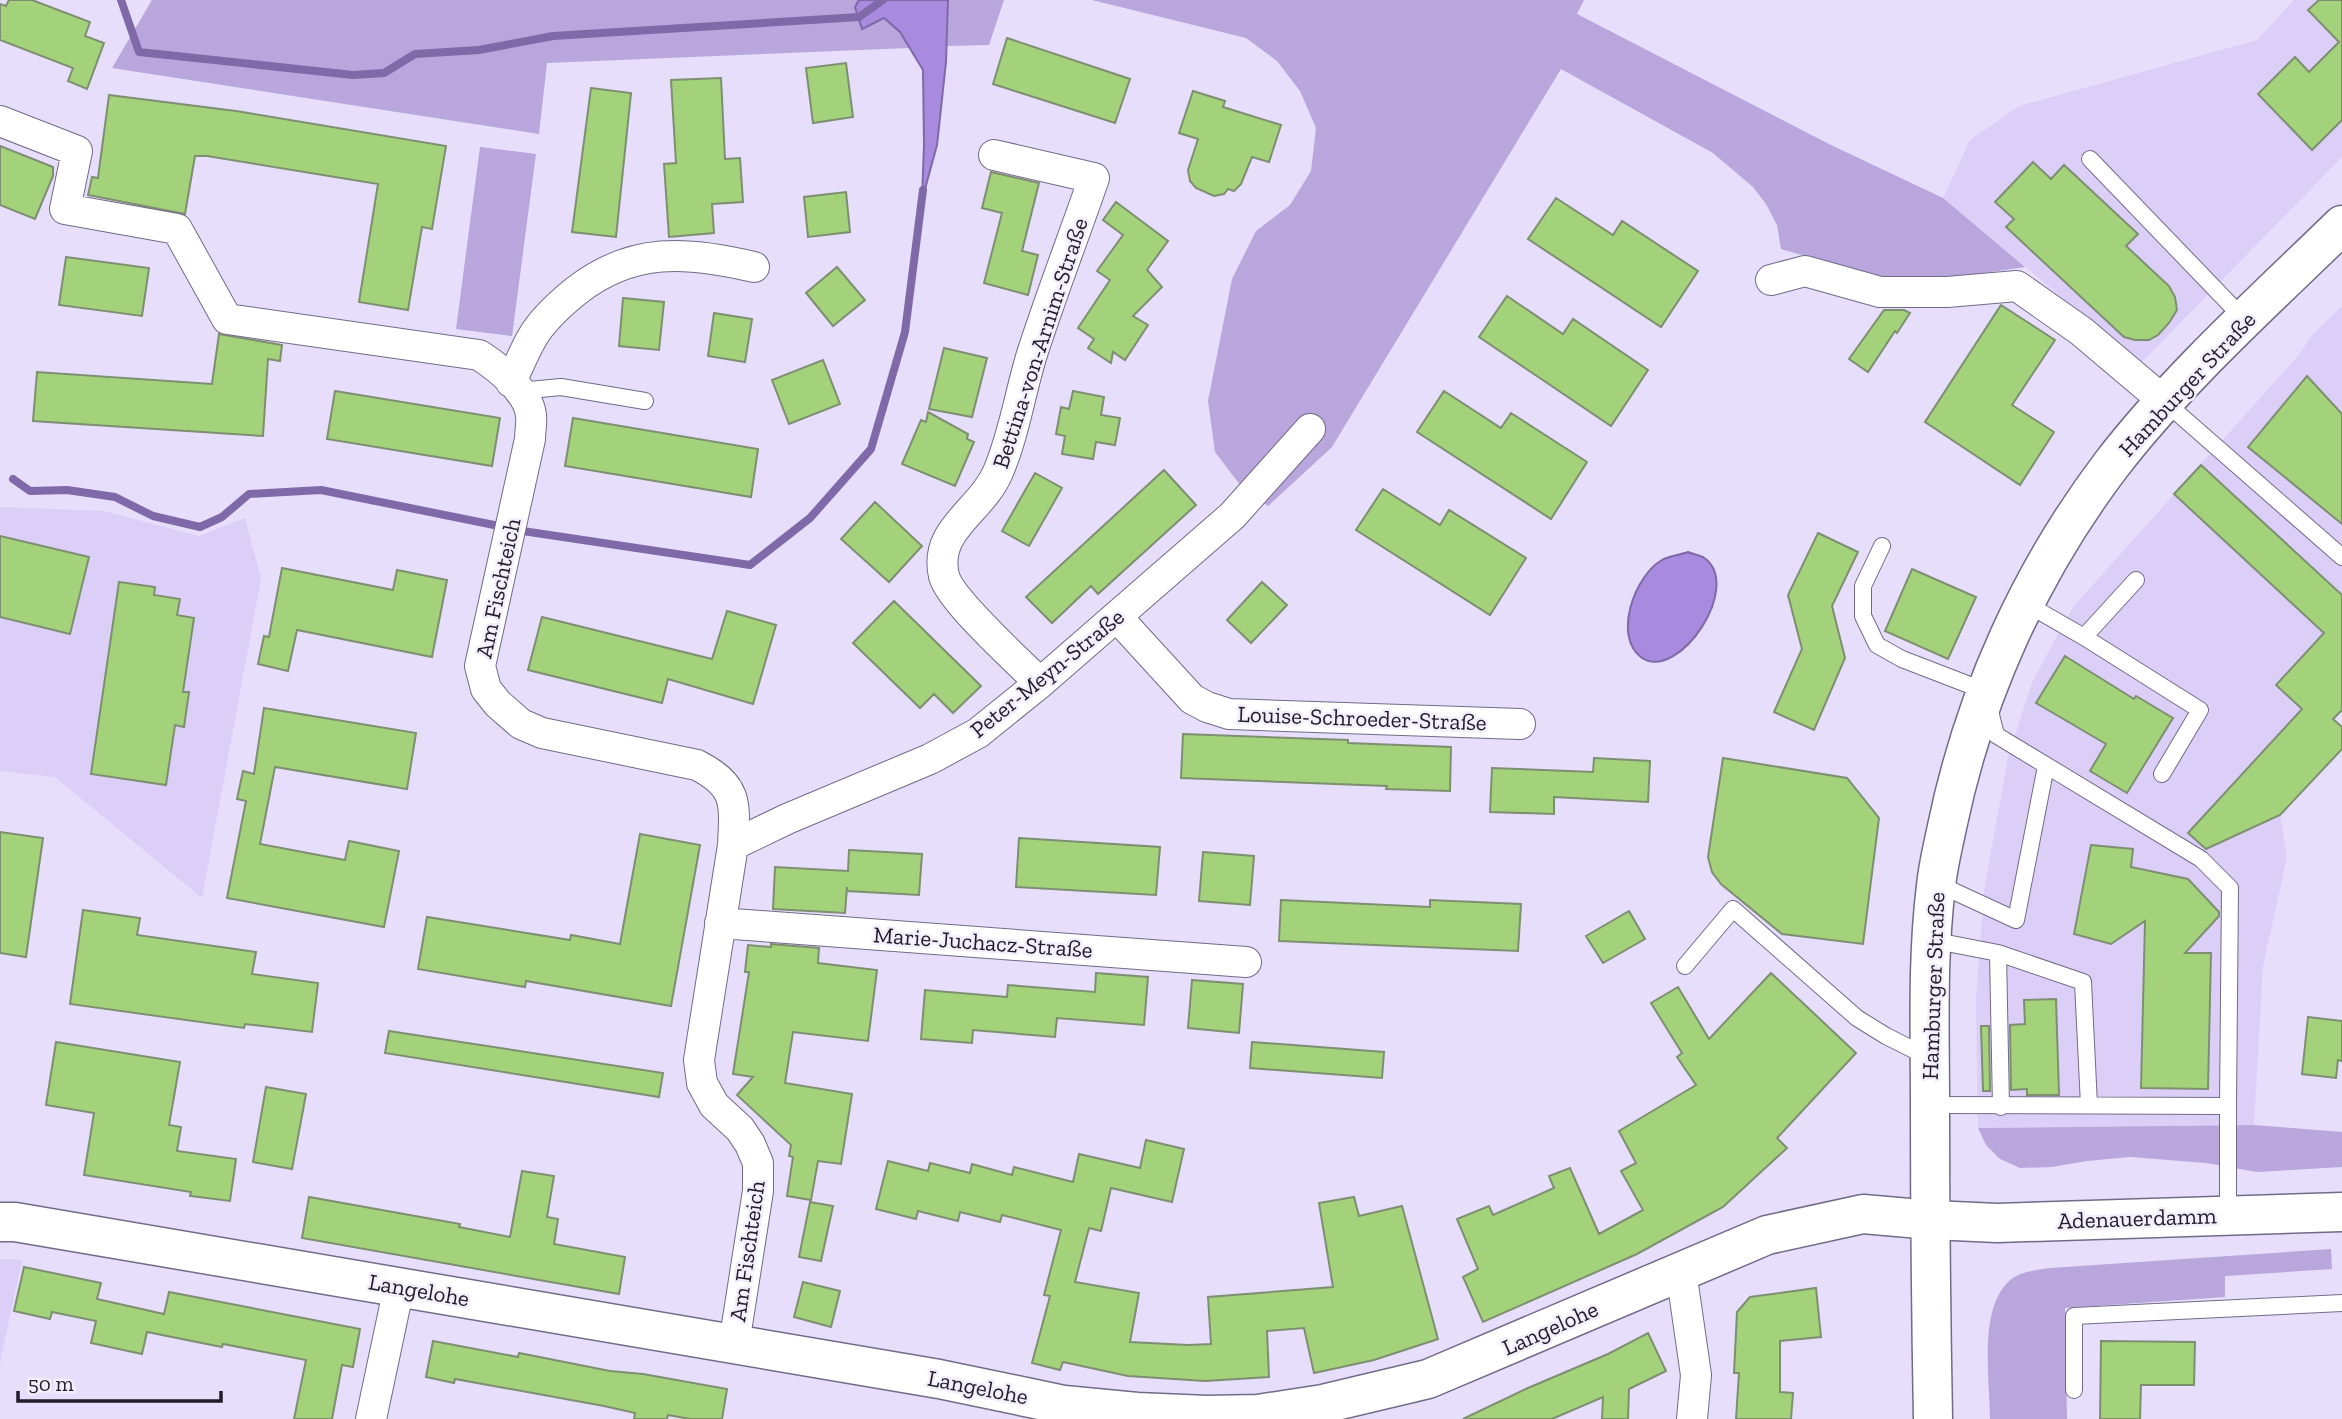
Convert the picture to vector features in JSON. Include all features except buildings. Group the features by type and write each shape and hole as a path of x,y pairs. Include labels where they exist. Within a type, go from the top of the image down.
{"street":[{"name":"Am Fischteich","path":"0,121 77,151 65,209 177,229 227,319 479,355 500,368 515,386 531,413 530,439 480,666 486,689 521,724 542,733 697,765 716,775 728,787 734,813 733,845 699,1060 702,1083 714,1105 740,1129 758,1163 758,1191 734,1344"},
{"name":"Bettina-von-Arnim-Straße","path":"994,155 1094,178 1032,353 998,474 985,496 953,531 942,550 944,578 958,600 1040,683"},
{"name":"Hamburger Straße","path":"1933,1419 1931,940 1936,883 1956,785 1985,691 2025,603 2072,523 2111,466 2165,402 2342,225"},
{"path":"515,386 532,337 560,303 595,276 625,262 645,257 721,259 754,267"},
{"path":"1771,280 1805,271 1880,292 1947,292 2017,286 2081,331 2165,402"},
{"name":"Peter-Meyn-Straße","path":"733,845 930,759 978,733 1118,617 1232,516 1310,429"},
{"name":"Louise-Schroeder-Straße","path":"1118,617 1192,699 1230,714 1520,724"},
{"name":"Marie-Juchacz-Straße","path":"720,923 1246,962"},
{"name":"Adenauerdamm","path":"1932,1220 1997,1223 2342,1212"},
{"name":"Langelohe","path":"0,1222 15,1222 939,1379 1064,1405 1137,1412 1258,1414 1323,1404 1428,1379 1767,1235 1863,1214 1932,1220"},
{"path":"1681,1271 1696,1374 1692,1419"},
{"path":"371,1419 399,1287"}],"lane":[{"path":"2090,159 2245,320"},
{"path":"515,386 561,387 645,401"},
{"path":"2165,402 2342,557"},
{"path":"1882,546 1863,586 1863,616 1877,645 1902,659 1985,691 1996,735 2201,859 2230,888 2228,1216"},
{"path":"2084,637 2136,580"},
{"path":"2025,603 2200,710 2162,774"},
{"path":"1936,883 2016,920 2046,766"},
{"path":"1685,966 1733,909 1857,1018 1930,1058"},
{"path":"1931,940 1998,953 2083,982 2089,1105"},
{"path":"1998,953 2001,1107"},
{"path":"1930,1105 2228,1106"},
{"path":"2074,1390 2074,1316 2342,1303"}],"shaded area":[{"path":"152,0 859,0 855,7 862,29 883,18 900,32 909,48 547,63 539,134 112,68"},
{"path":"859,0 948,0 946,62 937,145 922,200 923,70 900,32 884,18 862,29 855,7"},
{"path":"948,0 1004,0 989,45 947,46"},
{"path":"1092,0 1584,0 1577,14 1831,145 1943,198 2025,267 1951,278 1885,279 1781,249 1777,225 1766,204 1753,187 1713,153 1561,69 1332,447 1268,506 1244,490 1215,452 1208,401 1232,279 1256,231 1290,205 1311,171 1316,128 1300,91 1277,61 1246,38"},
{"path":"2294,0 2342,0 2342,157 2141,363 1943,198 1970,140 2019,106 2257,40"},
{"path":"480,147 536,154 512,336 456,329"},
{"path":"2342,306 2342,710 2334,719 2342,727 2342,749 2280,815 2287,857 2263,966 2254,1125 1978,1128 1976,999 1984,890 2008,757 2033,680 2073,607 2297,357 2314,333"},
{"path":"0,507 104,511 199,536 245,518 261,579 202,898 55,777 0,771"},
{"path":"1688,552 1703,557 1714,570 1716,588 1712,607 1689,644 1673,656 1657,662 1642,658 1633,648 1629,636 1628,622 1636,592 1643,579 1662,560"},
{"path":"2254,1125 2342,1132 2342,1167 2257,1172 2206,1163 2130,1157 2052,1167 2020,1168 2000,1159 1986,1145 1978,1128"},
{"path":"2331,1249 2332,1269 2225,1276 2225,1297 2065,1308 2067,1419 1990,1419 1989,1327 1999,1294 2009,1281 2018,1275 2050,1268"},
{"path":"0,1259 22,1260 0,1363"}],"waterway":[{"path":"121,0 139,52 353,75 384,73 415,54 479,50 553,36 859,17 883,0"},
{"path":"516,530 750,565 810,518 871,449 905,332 923,190"},
{"path":"13,479 30,491 67,490 115,497 153,516 200,527 222,517 249,494 321,490 504,527"}]}
